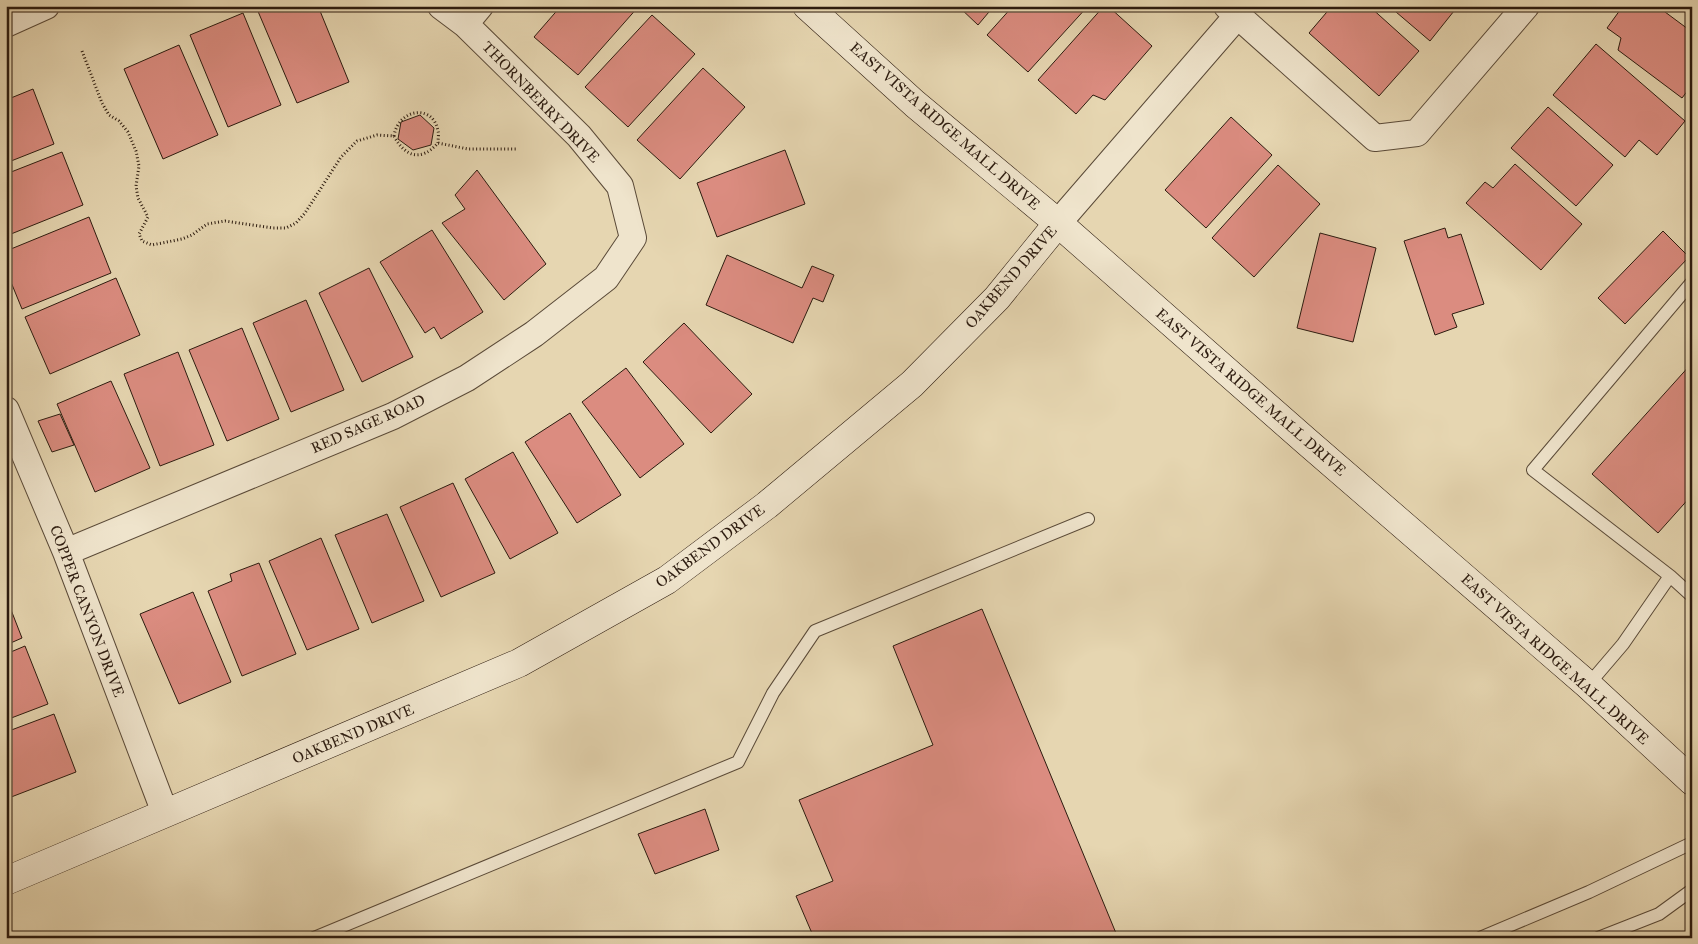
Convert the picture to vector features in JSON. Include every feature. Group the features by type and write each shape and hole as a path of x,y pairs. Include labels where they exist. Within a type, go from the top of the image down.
{"street":[{"path":"6,24 46,6"},
{"name":"THORNBERRY DRIVE","path":"441,6 472,15 579,136 620,186 633,238"},
{"name":"EAST VISTA RIDGE MALL DRIVE","path":"807,6 915,104 1058,223 1588,685 1692,781"},
{"path":"1233,11 1375,138 1417,133 1526,6"},
{"name":"OAKBEND DRIVE","path":"6,881 519,663 667,580 767,505 912,384 997,298 1233,11"},
{"name":"RED SAGE ROAD","path":"66,552 393,416 467,378 534,334 606,278 633,238"},
{"name":"COPPER CANYON DRIVE","path":"6,410 66,552 165,813"}],"lane":[{"path":"1692,282 1533,470 1670,576 1692,596"},
{"path":"314,938 738,762 773,694 815,631 1088,520"},
{"path":"1588,685 1623,644 1670,576"},
{"path":"1480,938 1589,892 1692,843"},
{"path":"1598,938 1659,914 1692,890"}],"path":[{"path":"82,50 102,103 110,115 119,121 128,132 136,151 139,166 136,186 138,198 148,217 139,234 142,241 152,245 182,239 192,235 207,224 225,221 286,228 296,223 305,213 341,157 357,142 377,135 394,136"},
{"path":"422,112 434,120 438,131 438,143 432,150 422,155 409,154 399,146 394,136 395,128 401,119 412,113 422,112"},
{"path":"438,143 468,149 516,149"}],"building":[{"path":"265,6 318,6 349,82 297,103 257,9"},
{"path":"561,6 639,6 578,75 534,37"},
{"path":"958,6 994,6 978,25"},
{"path":"1013,6 1088,6 1028,72 987,35"},
{"path":"1104,6 1108,6 1152,46 1105,100 1093,95 1076,114 1038,80"},
{"path":"1332,6 1369,6 1419,51 1379,96 1309,33"},
{"path":"1389,6 1458,6 1430,41"},
{"path":"1623,6 1657,6 1692,32 1692,85 1682,98 1618,50 1621,38 1607,28"},
{"path":"243,13 281,105 228,127 190,35"},
{"path":"652,15 695,54 628,127 585,87"},
{"path":"1596,44 1685,121 1657,155 1639,140 1625,157 1553,95"},
{"path":"179,45 218,135 163,159 124,69"},
{"path":"703,68 745,107 680,179 637,140"},
{"path":"33,89 54,144 6,163 6,100"},
{"path":"1548,107 1613,165 1576,206 1511,148"},
{"path":"420,115 434,128 431,145 413,150 398,139 401,122"},
{"path":"1231,117 1272,155 1206,228 1165,190"},
{"path":"785,150 805,204 717,237 697,183"},
{"path":"62,152 83,205 6,236 6,174"},
{"path":"1515,164 1582,224 1541,270 1466,203 1485,182 1493,188"},
{"path":"1278,165 1320,204 1254,277 1212,238"},
{"path":"477,170 546,264 504,300 442,223 465,209 455,195"},
{"path":"89,217 111,273 22,309 6,270 6,251"},
{"path":"1445,228 1448,238 1461,234 1484,304 1452,314 1457,327 1435,335 1404,241"},
{"path":"432,230 483,312 441,339 434,327 425,333 380,262"},
{"path":"1663,231 1689,257 1625,324 1598,298"},
{"path":"1320,233 1376,248 1353,342 1297,328"},
{"path":"727,255 802,288 812,266 834,275 823,302 813,298 793,343 706,305"},
{"path":"369,268 413,357 362,382 319,293"},
{"path":"116,278 140,335 50,374 25,317"},
{"path":"306,300 344,390 291,412 253,323"},
{"path":"684,323 752,394 711,433 643,362"},
{"path":"242,328 279,419 227,441 189,350"},
{"path":"178,352 214,445 160,466 124,374"},
{"path":"1692,363 1692,495 1658,533 1592,474"},
{"path":"626,368 684,444 640,478 582,402"},
{"path":"111,381 150,468 95,492 57,404"},
{"path":"570,413 621,495 577,523 525,442"},
{"path":"60,414 74,445 52,452 38,421"},
{"path":"513,452 558,533 510,559 465,479"},
{"path":"453,483 495,573 441,597 400,507"},
{"path":"387,514 424,601 372,623 335,535"},
{"path":"321,538 359,629 307,650 269,561"},
{"path":"259,563 296,654 242,676 208,591 232,581 230,574"},
{"path":"193,592 231,682 179,704 140,614"},
{"path":"6,597 22,638 6,645"},
{"path":"982,609 1118,938 814,938 796,896 833,881 799,800 933,745 893,646"},
{"path":"25,646 48,704 6,720 6,654"},
{"path":"54,714 76,772 6,799 6,732"},
{"path":"705,809 719,850 655,874 638,834"}]}
